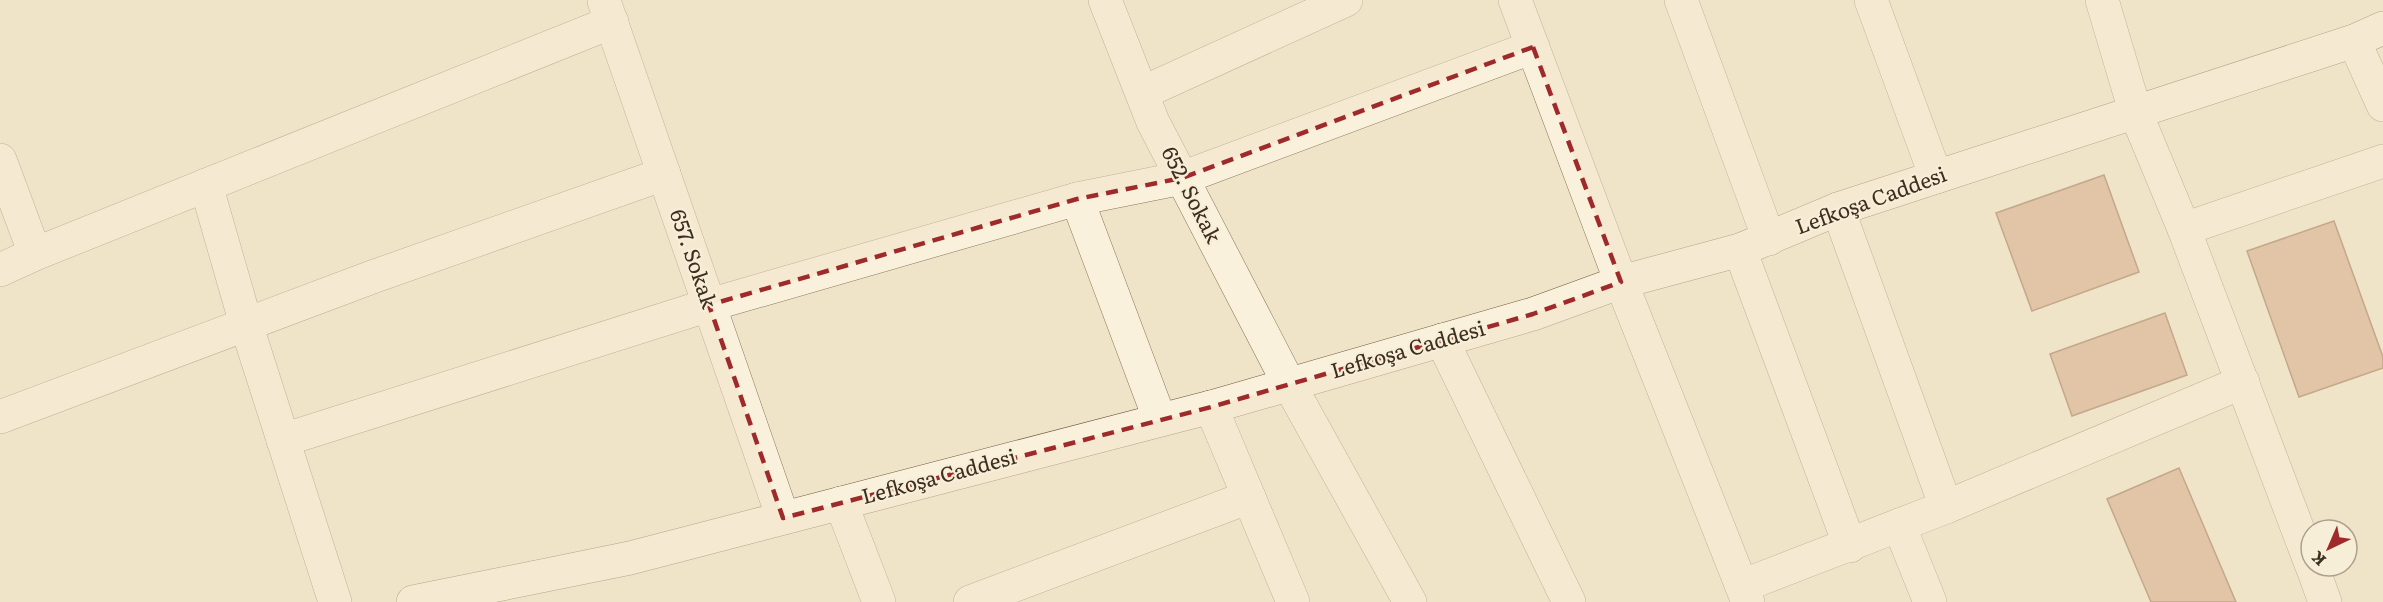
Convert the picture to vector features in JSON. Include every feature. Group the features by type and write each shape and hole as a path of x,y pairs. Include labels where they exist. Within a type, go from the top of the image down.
{"street":[{"name":"652. Sokak","path":"1105,0 1153,122 1289,384 1410,602"},
{"path":"1142,93 1346,0"},
{"path":"1515,0 1621,282 1745,594 1899,525 2243,382"},
{"path":"1681,0 1754,244 1850,546"},
{"path":"1871,0 1936,177"},
{"path":"2102,0 2135,111 2184,229 2299,533"},
{"path":"0,270 206,185 608,11"},
{"name":"657. Sokak","path":"608,11 783,518"},
{"path":"2369,34 2383,105"},
{"name":"Lefkoşa Caddesi","path":"413,602 630,558 1211,407 1533,314 1621,282 1754,244 1838,209 2369,34"},
{"path":"283,440 709,305 1077,199 1182,178 1533,47"},
{"path":"0,160 35,254"},
{"path":"2184,229 2383,161"},
{"path":"0,417 246,324 664,174"},
{"path":"206,185 246,324 335,602"},
{"path":"1077,199 1160,420"},
{"path":"1838,209 1946,507"},
{"path":"1442,340 1569,602"},
{"path":"1211,407 1249,496 1285,599"},
{"path":"970,602 1249,496"},
{"path":"841,503 879,602"},
{"path":"1899,525 1930,602"},
{"path":"2316,578 2325,602"}],"highlighted area":[{"path":"1533,47 1621,282 1533,314 1211,407 783,518 709,305 1077,199 1182,178"}],"building":[{"path":"2104,175 2139,272 2032,311 1996,213"},
{"path":"2334,221 2383,357 2383,368 2299,397 2247,251"},
{"path":"2165,313 2187,375 2072,416 2050,354"},
{"path":"2179,468 2236,602 2151,602 2107,499"}]}
